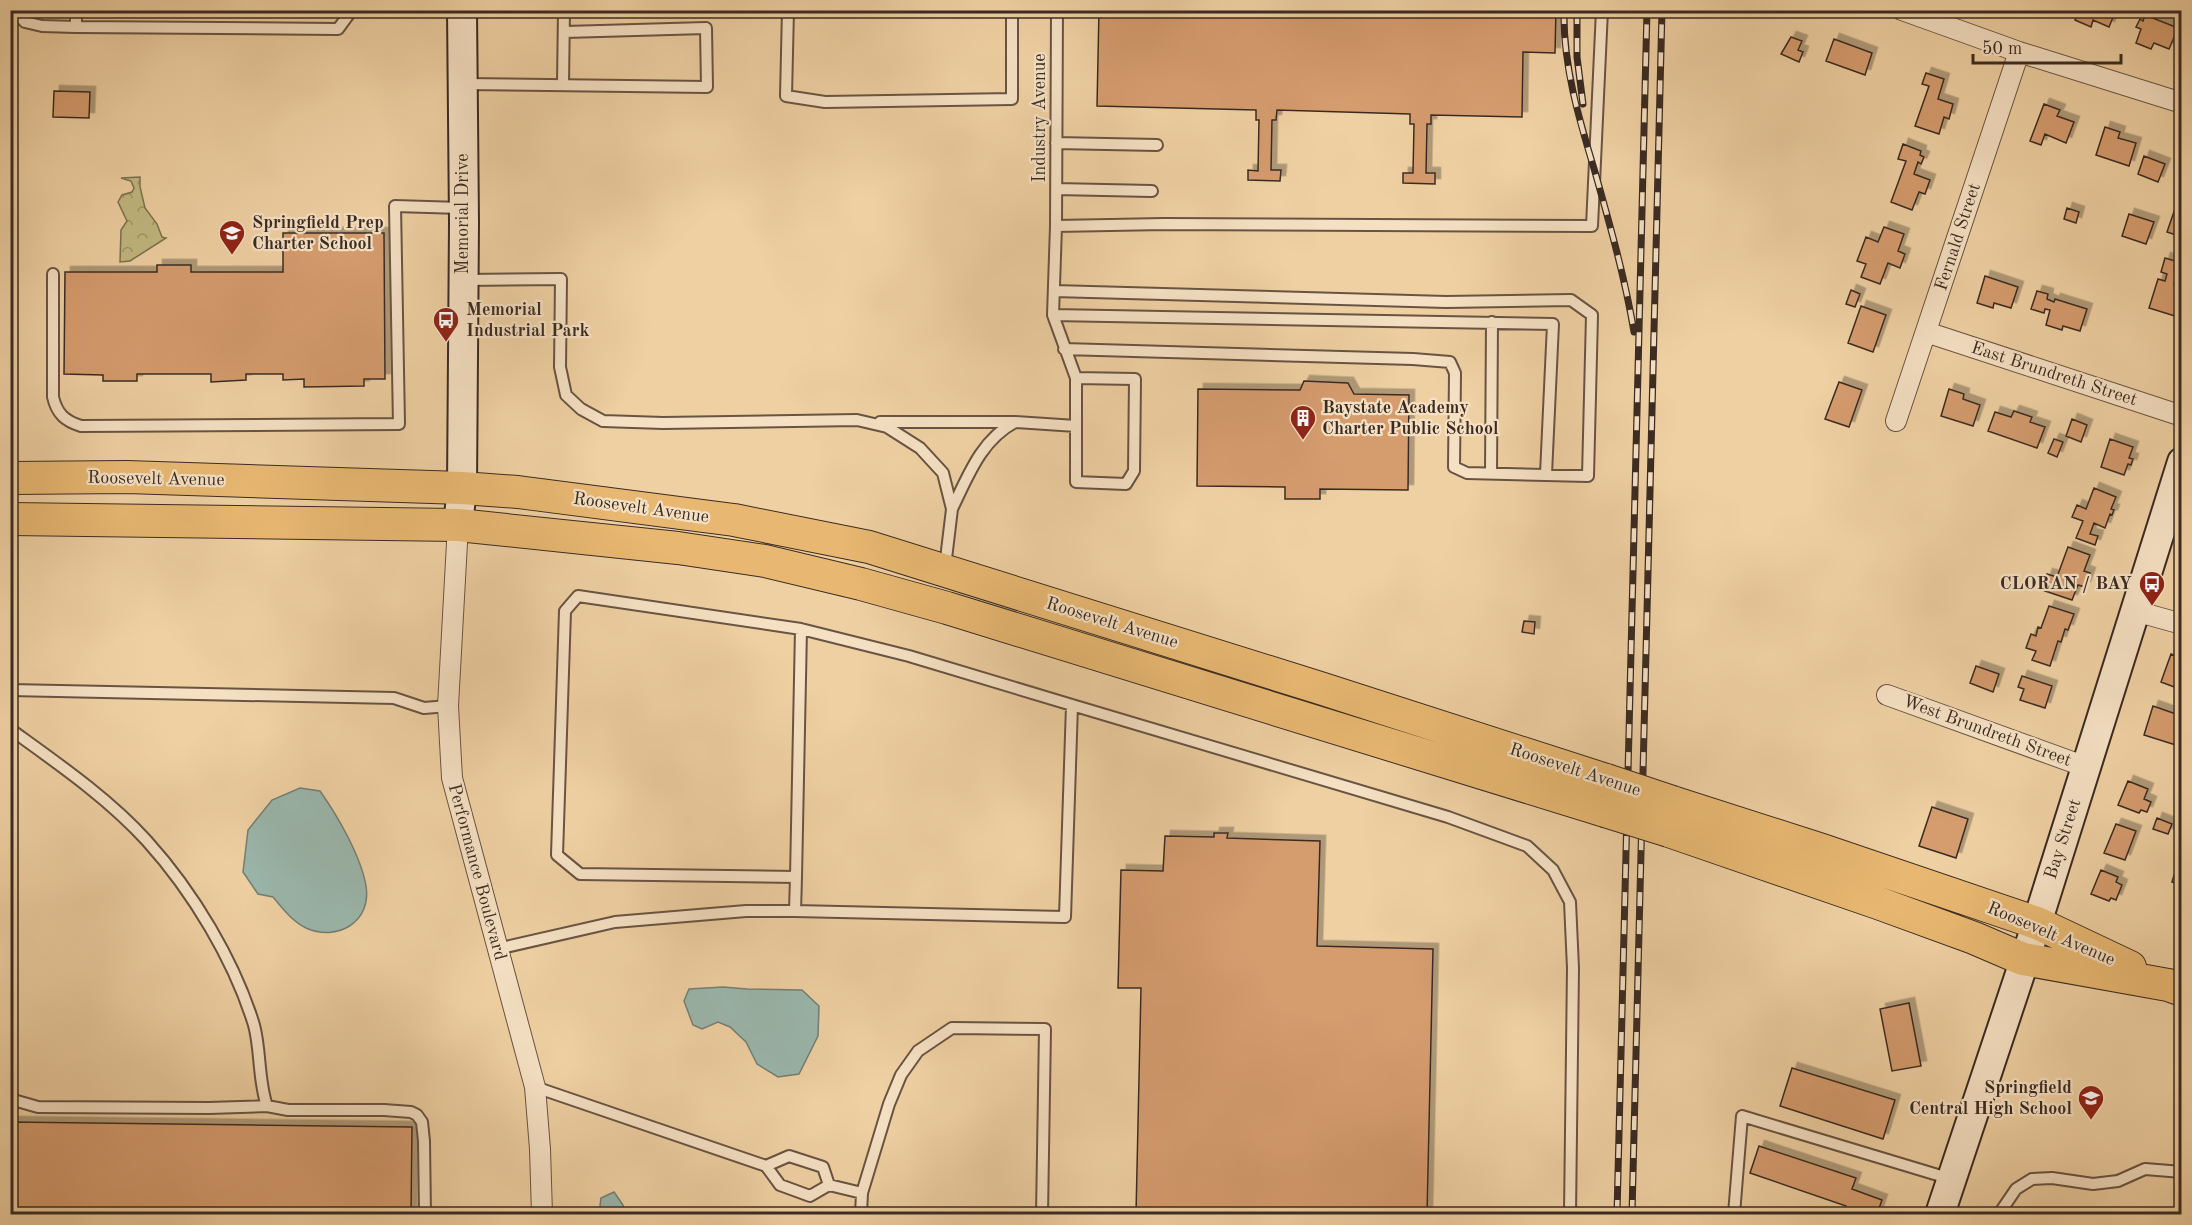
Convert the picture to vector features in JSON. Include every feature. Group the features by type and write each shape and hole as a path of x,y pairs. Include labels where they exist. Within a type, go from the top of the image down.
{"main road":[{"name":"Memorial Drive","path":"458,525 462,488 464,208 462,10"},
{"name":"Bay Street","path":"1940,1215 2037,923 2181,462"},
{"name":"Roosevelt Avenue","path":"10,478 128,477 462,488 518,492 735,520 869,547 1606,780 1670,817 1878,903 2024,959 2175,987"},
{"name":"Roosevelt Avenue","path":"10,519 458,525 678,548 765,561 947,608 1605,811 1670,817 1833,854 2037,923 2175,987"}],"street":[{"path":"1902,10 2019,52 2181,103"},
{"name":"Fernald Street","path":"1896,421 2019,52"},
{"name":"East Brundreth Street","path":"1926,332 2181,416"},
{"name":"Performance Boulevard","path":"458,525 448,706 452,778 535,1087 542,1215"},
{"path":"2135,611 2181,624"},
{"name":"West Brundreth Street","path":"1887,694 2086,767"}],"lane":[{"path":"14,10 25,22 42,26 338,29 349,14 349,10"},
{"path":"75,10 76,27"},
{"path":"562,84 564,10"},
{"path":"789,10 786,96 825,102 1012,99 1012,10"},
{"name":"Industry Avenue","path":"1053,315 1056,226 1057,10"},
{"path":"1056,226 1164,224 1592,226 1602,10"},
{"path":"462,84 707,87 706,28 565,32"},
{"path":"1056,142 1157,145"},
{"path":"1056,189 1152,190"},
{"path":"54,274 53,397 59,413 66,420 75,424 81,426 399,424 395,206 464,208"},
{"path":"463,280 561,279 560,367 566,395 581,409 603,421 663,423 857,420 887,428 920,448 943,473 952,508"},
{"path":"1054,291 1446,302 1571,300 1592,315 1588,476 1467,473 1454,467 1455,374 1450,362 1064,349"},
{"path":"1076,378 1135,379 1134,471 1126,484 1076,482 1076,378 1053,315 1552,324 1546,474"},
{"path":"1491,474 1492,322"},
{"path":"865,422 1014,422 1076,426"},
{"path":"944,570 952,508 974,461 1002,429 1014,422"},
{"path":"796,877 580,874 557,855 565,611 578,596 801,629 909,656 1448,817 1527,846 1553,870 1570,902 1573,968 1570,1215"},
{"path":"795,911 801,629"},
{"path":"10,690 394,698 424,708 448,706"},
{"path":"497,949 615,922 746,911 1065,917 1072,705"},
{"path":"10,729 119,813 146,840 172,872 222,949 238,986 254,1027 262,1091 267,1106"},
{"path":"861,1215 862,1193 889,1104 902,1075 918,1051 952,1028 1045,1029 1042,1215"},
{"path":"535,1087 766,1166 780,1185 810,1196 829,1185 862,1193"},
{"path":"10,1099 38,1107 267,1106 288,1110 411,1112 417,1115 422,1122 425,1215"},
{"path":"1734,1215 1742,1116 1951,1179"},
{"path":"766,1166 789,1156 822,1167 829,1185"},
{"path":"1999,1215 2016,1189 2032,1179 2052,1178 2093,1184 2118,1181 2145,1169 2181,1172"}],"green space":[{"path":"140,177 145,208 157,224 162,237 166,238 130,261 120,262 121,230 127,221 118,202 122,195 132,192 134,188 131,181 121,178"}],"shaded area":[{"path":"300,788 320,791 348,836 363,874 366,886 364,910 350,926 340,930 318,932 306,928 296,922 273,897 258,894 243,872 248,830 272,800"},
{"path":"723,987 802,990 819,1006 818,1036 799,1074 778,1077 757,1064 746,1042 730,1027 718,1022 702,1029 693,1025 684,1001 689,989"},
{"path":"614,1192 623,1205 624,1214 599,1214 601,1198"}],"building":[{"path":"1099,10 1556,10 1555,53 1523,52 1522,117 1431,115 1431,124 1427,124 1426,173 1435,173 1435,184 1403,183 1403,173 1413,173 1414,124 1410,124 1410,114 1277,110 1276,120 1272,120 1271,170 1281,170 1280,181 1248,180 1248,170 1258,171 1259,120 1256,120 1256,110 1097,106"},
{"path":"2079,10 2116,10 2109,27 2093,20 2091,27 2075,20"},
{"path":"2145,15 2178,28 2169,49 2154,43 2151,49 2136,43 2141,29 2136,27 2140,19 2143,21"},
{"path":"1791,37 1802,41 1798,50 1803,52 1799,62 1781,54"},
{"path":"1834,39 1872,53 1865,75 1826,61"},
{"path":"1926,73 1944,79 1938,99 1953,104 1949,119 1944,117 1939,134 1915,126 1929,86 1922,84"},
{"path":"54,91 90,92 89,118 53,117"},
{"path":"2044,104 2060,110 2057,116 2074,122 2066,143 2045,134 2041,145 2030,141"},
{"path":"2105,127 2120,132 2118,138 2136,143 2129,166 2096,155"},
{"path":"1903,144 1921,151 1920,155 1924,157 1921,164 1918,162 1914,174 1930,180 1925,194 1919,192 1912,210 1891,202 1906,161 1898,159"},
{"path":"2144,156 2165,164 2158,182 2138,174"},
{"path":"2178,200 2182,201 2182,237 2167,232"},
{"path":"2067,208 2079,212 2076,223 2064,219"},
{"path":"2129,214 2154,222 2146,244 2122,236"},
{"path":"1884,227 1904,234 1898,251 1905,254 1900,268 1888,263 1880,284 1861,277 1866,264 1857,261 1866,237 1878,242"},
{"path":"283,233 384,233 385,379 364,379 364,386 304,387 304,379 283,380 283,374 246,374 246,380 211,382 211,374 137,374 137,381 103,381 103,375 64,374 65,272 157,272 157,265 191,265 191,272 283,272"},
{"path":"2165,258 2182,263 2182,279 2176,277 2174,284 2182,286 2182,307 2178,306 2175,316 2149,308 2158,279 2165,281 2167,274 2161,272"},
{"path":"1985,276 2018,287 2011,308 1994,303 1993,308 1977,303"},
{"path":"1851,290 1860,294 1855,307 1846,304"},
{"path":"2037,291 2048,294 2047,299 2054,302 2055,299 2087,309 2080,331 2063,326 2062,330 2046,325 2050,310 2045,309 2044,313 2031,309"},
{"path":"1861,306 1886,315 1873,352 1848,343"},
{"name":"Baystate Academy Charter Public School","path":"1304,381 1348,383 1354,394 1409,395 1408,490 1320,489 1320,499 1285,499 1285,487 1197,486 1198,389 1300,390"},
{"path":"1839,382 1862,390 1849,427 1825,419"},
{"path":"1949,389 1964,394 1963,399 1980,405 1973,426 1941,416"},
{"path":"2014,411 2032,417 2030,422 2045,427 2037,448 1988,431 1995,412 2011,417"},
{"path":"2072,419 2087,425 2081,442 2066,436"},
{"path":"2054,439 2063,442 2057,457 2048,453"},
{"path":"2110,439 2133,447 2129,458 2133,459 2131,465 2128,464 2124,475 2101,467"},
{"path":"2094,488 2116,497 2111,509 2114,510 2105,528 2094,523 2090,534 2098,536 2095,545 2076,538 2083,521 2072,517 2077,505 2086,509"},
{"path":"2068,547 2090,555 2084,571 2090,573 2085,587 2078,585 2072,600 2042,590 2047,574 2057,577"},
{"path":"2049,606 2074,614 2068,630 2065,629 2061,642 2058,641 2050,666 2032,660 2036,651 2026,648 2031,634 2036,636 2038,627 2041,628"},
{"path":"1524,621 1535,622 1534,634 1522,632"},
{"path":"2171,654 2182,658 2182,690 2161,682"},
{"path":"1976,666 1999,674 1993,692 1970,683"},
{"path":"2022,676 2052,686 2045,708 2020,700 2024,689 2018,687"},
{"path":"2153,706 2182,716 2182,747 2144,735"},
{"path":"2128,781 2148,789 2144,799 2151,802 2147,812 2141,810 2139,813 2118,805"},
{"path":"1932,807 1968,819 1956,858 1919,846"},
{"path":"2157,818 2172,824 2168,834 2153,829"},
{"path":"2116,824 2136,831 2125,860 2104,853"},
{"path":"1214,833 1228,833 1227,838 1320,841 1317,946 1433,949 1427,1214 1136,1214 1141,988 1118,988 1121,870 1163,871 1165,836 1214,837"},
{"path":"2177,865 2182,867 2181,885 2172,882"},
{"path":"2101,870 2118,877 2116,882 2122,885 2116,900 2111,898 2109,901 2091,894"},
{"path":"1909,1003 1921,1066 1892,1071 1880,1009"},
{"path":"1792,1068 1895,1100 1883,1139 1780,1106"},
{"path":"10,1122 412,1127 411,1214 10,1214"},
{"path":"1759,1146 1856,1178 1852,1189 1882,1200 1877,1214 1844,1214 1846,1206 1750,1173"}],"railway":[{"path":"1564,10 1566,51 1573,92 1617,252 1634,332"},
{"path":"1577,10 1577,57 1583,104"},
{"path":"1617,1214 1647,10"},
{"path":"1632,1214 1662,10"}],"place":[{"name":"Springfield Prep Charter School","path":"232,256"},
{"name":"Memorial Industrial Park","path":"446,343"},
{"name":"Baystate Academy Charter Public School","path":"1303,441"},
{"name":"CLORAN / BAY","path":"2152,607"},
{"name":"Springfield Central High School","path":"2091,1121"}]}
